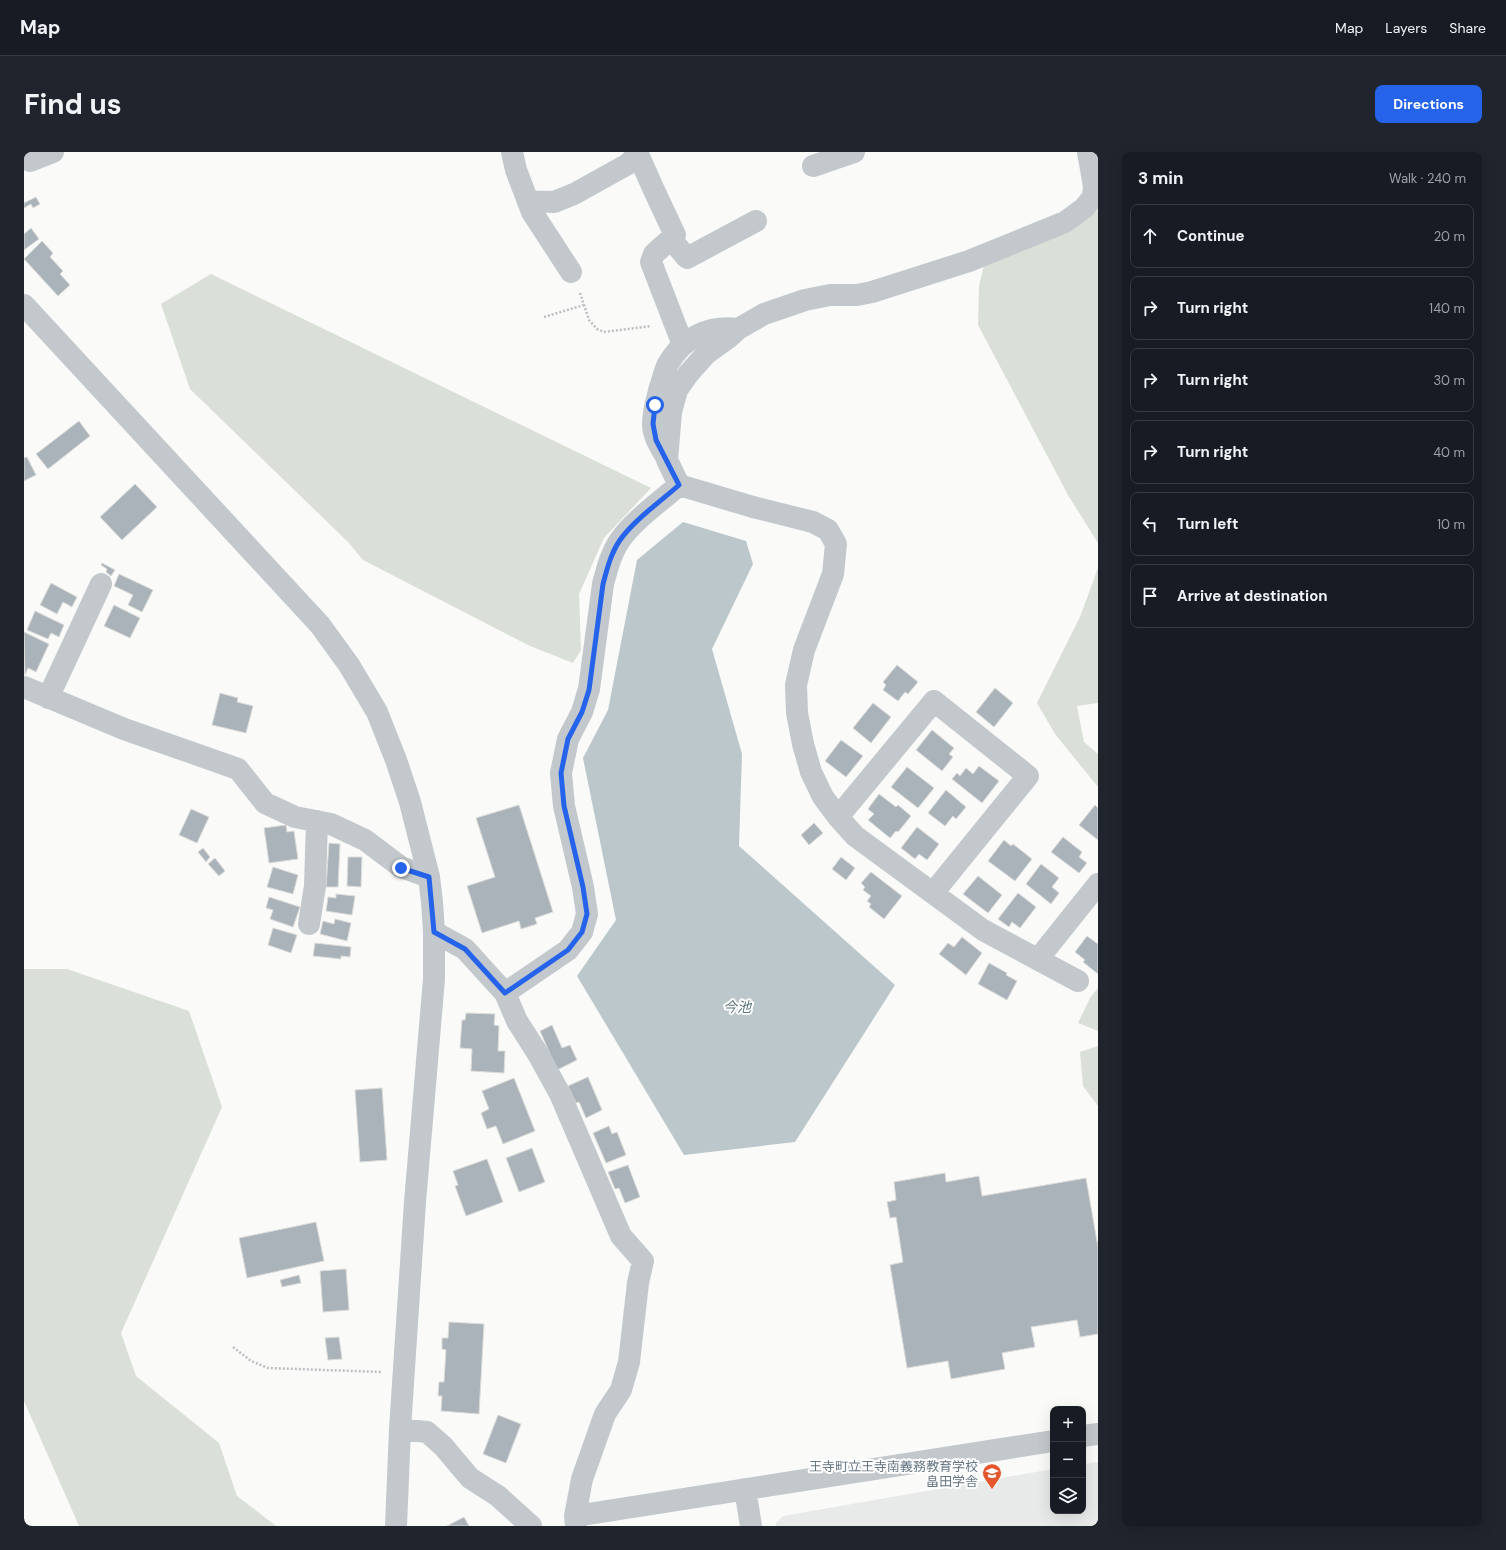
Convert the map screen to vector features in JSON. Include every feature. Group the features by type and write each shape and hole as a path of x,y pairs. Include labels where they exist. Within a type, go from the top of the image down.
{"street":[{"path":"25,152 30,161 53,152"},
{"path":"512,152 516,170 532,212 572,272"},
{"path":"813,166 854,152"},
{"path":"667,460 671,412 677,390 689,373 707,354 738,329 764,314 805,300 830,295 857,295 872,292 969,261 1065,222 1096,197 1088,152"},
{"path":"528,201 554,202 574,194 628,164 638,153 676,235 654,254 652,262 683,345"},
{"path":"671,239 687,258 756,221"},
{"path":"24,305 320,625 350,664 377,712 396,760 412,810 429,877 434,932 434,979 415,1202 400,1430 396,1526"},
{"path":"738,329 727,327 713,329 695,335 683,345 668,364 655,405 653,424 656,440 679,485 753,507 813,522 828,530 836,544 833,574 804,650 796,685 798,721 803,744 811,772 823,797 855,836 983,930 1078,981"},
{"path":"505,993 568,950 582,932 587,914 583,887 564,806 561,773 568,739 582,712 589,690 603,584 607,567 620,541 633,525 679,485"},
{"path":"48,698 101,584"},
{"path":"24,687 124,729 238,769 265,803 295,817 331,824 365,840 401,868 429,877"},
{"path":"838,817 934,701 1028,776 933,893"},
{"path":"309,924 315,886 317,821"},
{"path":"1038,960 1098,884"},
{"path":"434,932 465,949 505,993 516,1021 538,1054 560,1094 621,1236 643,1261 638,1283 629,1362 621,1390 605,1414 582,1479 576,1521 745,1489 1050,1441"},
{"path":"400,1430 427,1432 443,1446 470,1478 498,1496 531,1526"},
{"path":"1086,1436 1098,1434"},
{"path":"745,1489 751,1526"}],"path":[{"path":"572,272 589,320 597,329 604,332 675,324"},
{"path":"544,317 584,305"},
{"path":"233,1347 251,1361 268,1368 404,1372"}],"shaded area":[{"path":"1098,209 1098,543 1068,495 978,325 979,286 985,261 1090,216"},
{"path":"211,274 651,488 604,538 579,594 581,650 573,663 530,646 363,560 348,542 190,389 161,304"},
{"path":"1098,568 1098,703 1077,706 1084,742 1098,754 1098,787 1055,734 1037,703 1080,617"},
{"path":"24,969 67,969 189,1011 222,1107 121,1333 136,1376 219,1443 237,1496 276,1526 79,1526 24,1401"},
{"path":"1098,988 1098,1031 1078,1023 1090,998"},
{"path":"1098,1046 1098,1106 1083,1086 1080,1052"},
{"name":"王寺町立王寺南義務教育学校 畠田学舎","path":"1098,1462 1098,1526 776,1526 776,1523 783,1516 1050,1470 1050,1514 1086,1514 1086,1464"}],"water":[{"name":"今池","path":"683,522 746,541 753,564 712,649 742,754 739,846 895,985 795,1142 684,1155 577,976 616,920 583,758 608,710 637,560"}],"building":[{"path":"36,197 40,204 33,208 31,204 24,208 24,203"},
{"path":"31,228 39,239 24,250 24,234"},
{"path":"42,241 53,253 50,257 63,271 60,274 70,285 58,296 24,259"},
{"path":"79,421 90,436 48,469 36,454"},
{"path":"27,457 36,475 24,481 24,458"},
{"path":"135,484 157,507 122,540 100,517"},
{"path":"102,563 115,570 111,576 106,572 107,569 101,565"},
{"path":"119,574 153,590 142,612 128,605 133,595 114,586"},
{"path":"51,583 77,597 72,607 63,602 57,614 40,605"},
{"path":"114,605 140,618 130,638 104,626"},
{"path":"35,611 64,625 59,637 51,633 48,639 27,630"},
{"path":"24,632 49,644 36,672 28,668 25,675"},
{"path":"897,665 918,682 908,694 905,692 898,701 883,690 886,685 883,682"},
{"path":"995,688 1013,703 994,727 976,712"},
{"path":"220,693 238,698 237,702 253,706 246,733 212,725"},
{"path":"873,703 891,717 871,743 853,728"},
{"path":"932,730 954,748 949,754 953,757 942,771 916,750"},
{"path":"841,740 863,756 846,777 825,761"},
{"path":"979,766 999,781 982,803 952,779 957,773 960,776 966,768 973,774"},
{"path":"907,767 934,788 918,808 891,787"},
{"path":"946,790 966,807 956,819 953,816 945,826 928,813"},
{"path":"879,794 896,807 898,805 911,816 898,832 896,831 890,838 868,820 874,814 868,809"},
{"path":"519,805 553,912 535,918 537,924 521,929 519,921 482,933 467,886 495,877 476,818"},
{"path":"1095,805 1098,808 1098,840 1079,825"},
{"path":"191,809 209,817 197,843 179,835"},
{"path":"814,823 823,833 809,845 801,835"},
{"path":"286,825 287,832 294,831 298,859 269,863 264,828"},
{"path":"917,827 939,844 927,860 919,854 915,859 901,848"},
{"path":"1063,837 1082,852 1079,857 1087,863 1079,873 1051,852"},
{"path":"1004,840 1011,846 1013,844 1032,859 1015,881 988,861"},
{"path":"329,843 340,844 338,887 326,887"},
{"path":"203,848 210,857 206,862 198,852"},
{"path":"348,857 362,857 361,887 347,886"},
{"path":"841,857 855,868 846,880 832,869"},
{"path":"215,858 225,871 219,876 208,864"},
{"path":"1041,864 1059,878 1052,887 1059,893 1051,904 1026,884"},
{"path":"273,867 298,875 293,894 267,887"},
{"path":"871,872 902,896 884,919 869,907 871,904 867,901 871,896 863,890 865,887 861,883"},
{"path":"978,876 1002,895 988,913 963,894"},
{"path":"1018,893 1036,907 1020,928 1012,922 1009,927 998,919"},
{"path":"336,894 355,896 352,915 326,911 328,897 336,898"},
{"path":"269,897 300,907 293,927 270,919 273,910 266,908"},
{"path":"335,919 351,923 347,941 320,934 323,921 334,924"},
{"path":"273,928 297,935 291,953 268,945"},
{"path":"1087,936 1098,944 1098,974 1083,962 1085,960 1075,952"},
{"path":"962,937 982,953 966,975 939,954 948,943 954,947"},
{"path":"315,943 351,947 350,957 341,956 341,959 313,956"},
{"path":"989,963 1007,973 1006,975 1017,981 1007,1000 978,984"},
{"path":"466,1013 495,1014 494,1025 499,1026 498,1051 505,1051 504,1073 471,1071 472,1049 460,1048 462,1020 465,1020"},
{"path":"552,1025 562,1048 570,1045 577,1060 557,1070 540,1031"},
{"path":"588,1077 602,1110 586,1118 579,1102 576,1103 568,1086"},
{"path":"514,1078 535,1131 503,1144 496,1126 487,1129 481,1113 489,1109 482,1091"},
{"path":"382,1088 387,1160 360,1162 355,1090"},
{"path":"609,1126 612,1134 617,1132 626,1155 606,1163 593,1133"},
{"path":"532,1148 545,1182 519,1192 506,1158"},
{"path":"487,1159 503,1202 466,1216 455,1186 458,1185 453,1171"},
{"path":"628,1165 640,1197 625,1203 619,1188 615,1189 608,1172"},
{"path":"945,1173 946,1182 979,1176 982,1196 1086,1178 1098,1247 1098,1334 1080,1337 1077,1320 1031,1327 1035,1347 1002,1353 1005,1369 951,1379 948,1361 907,1368 890,1265 903,1262 896,1217 890,1218 887,1202 896,1200 894,1182"},
{"path":"316,1222 324,1261 247,1278 239,1238"},
{"path":"346,1269 349,1310 323,1312 320,1271"},
{"path":"299,1275 301,1283 282,1287 280,1280"},
{"path":"449,1322 484,1324 479,1414 441,1411 442,1396 438,1396 439,1382 444,1382 446,1350 442,1349 442,1338 448,1338"},
{"path":"339,1337 342,1359 328,1360 325,1338"},
{"path":"498,1415 521,1424 506,1463 483,1454"},
{"path":"464,1517 469,1526 447,1526"}],"place":[{"name":"王寺町立王寺南義務教育学校 畠田学舎","path":"992,1490"}],"route":[{"path":"401,868 429,877 434,932 465,949 505,993 568,950 582,932 587,914 583,887 564,806 561,773 568,739 582,712 589,690 603,584 607,567 620,541 633,525 679,485 656,440 653,424 655,405"}]}
